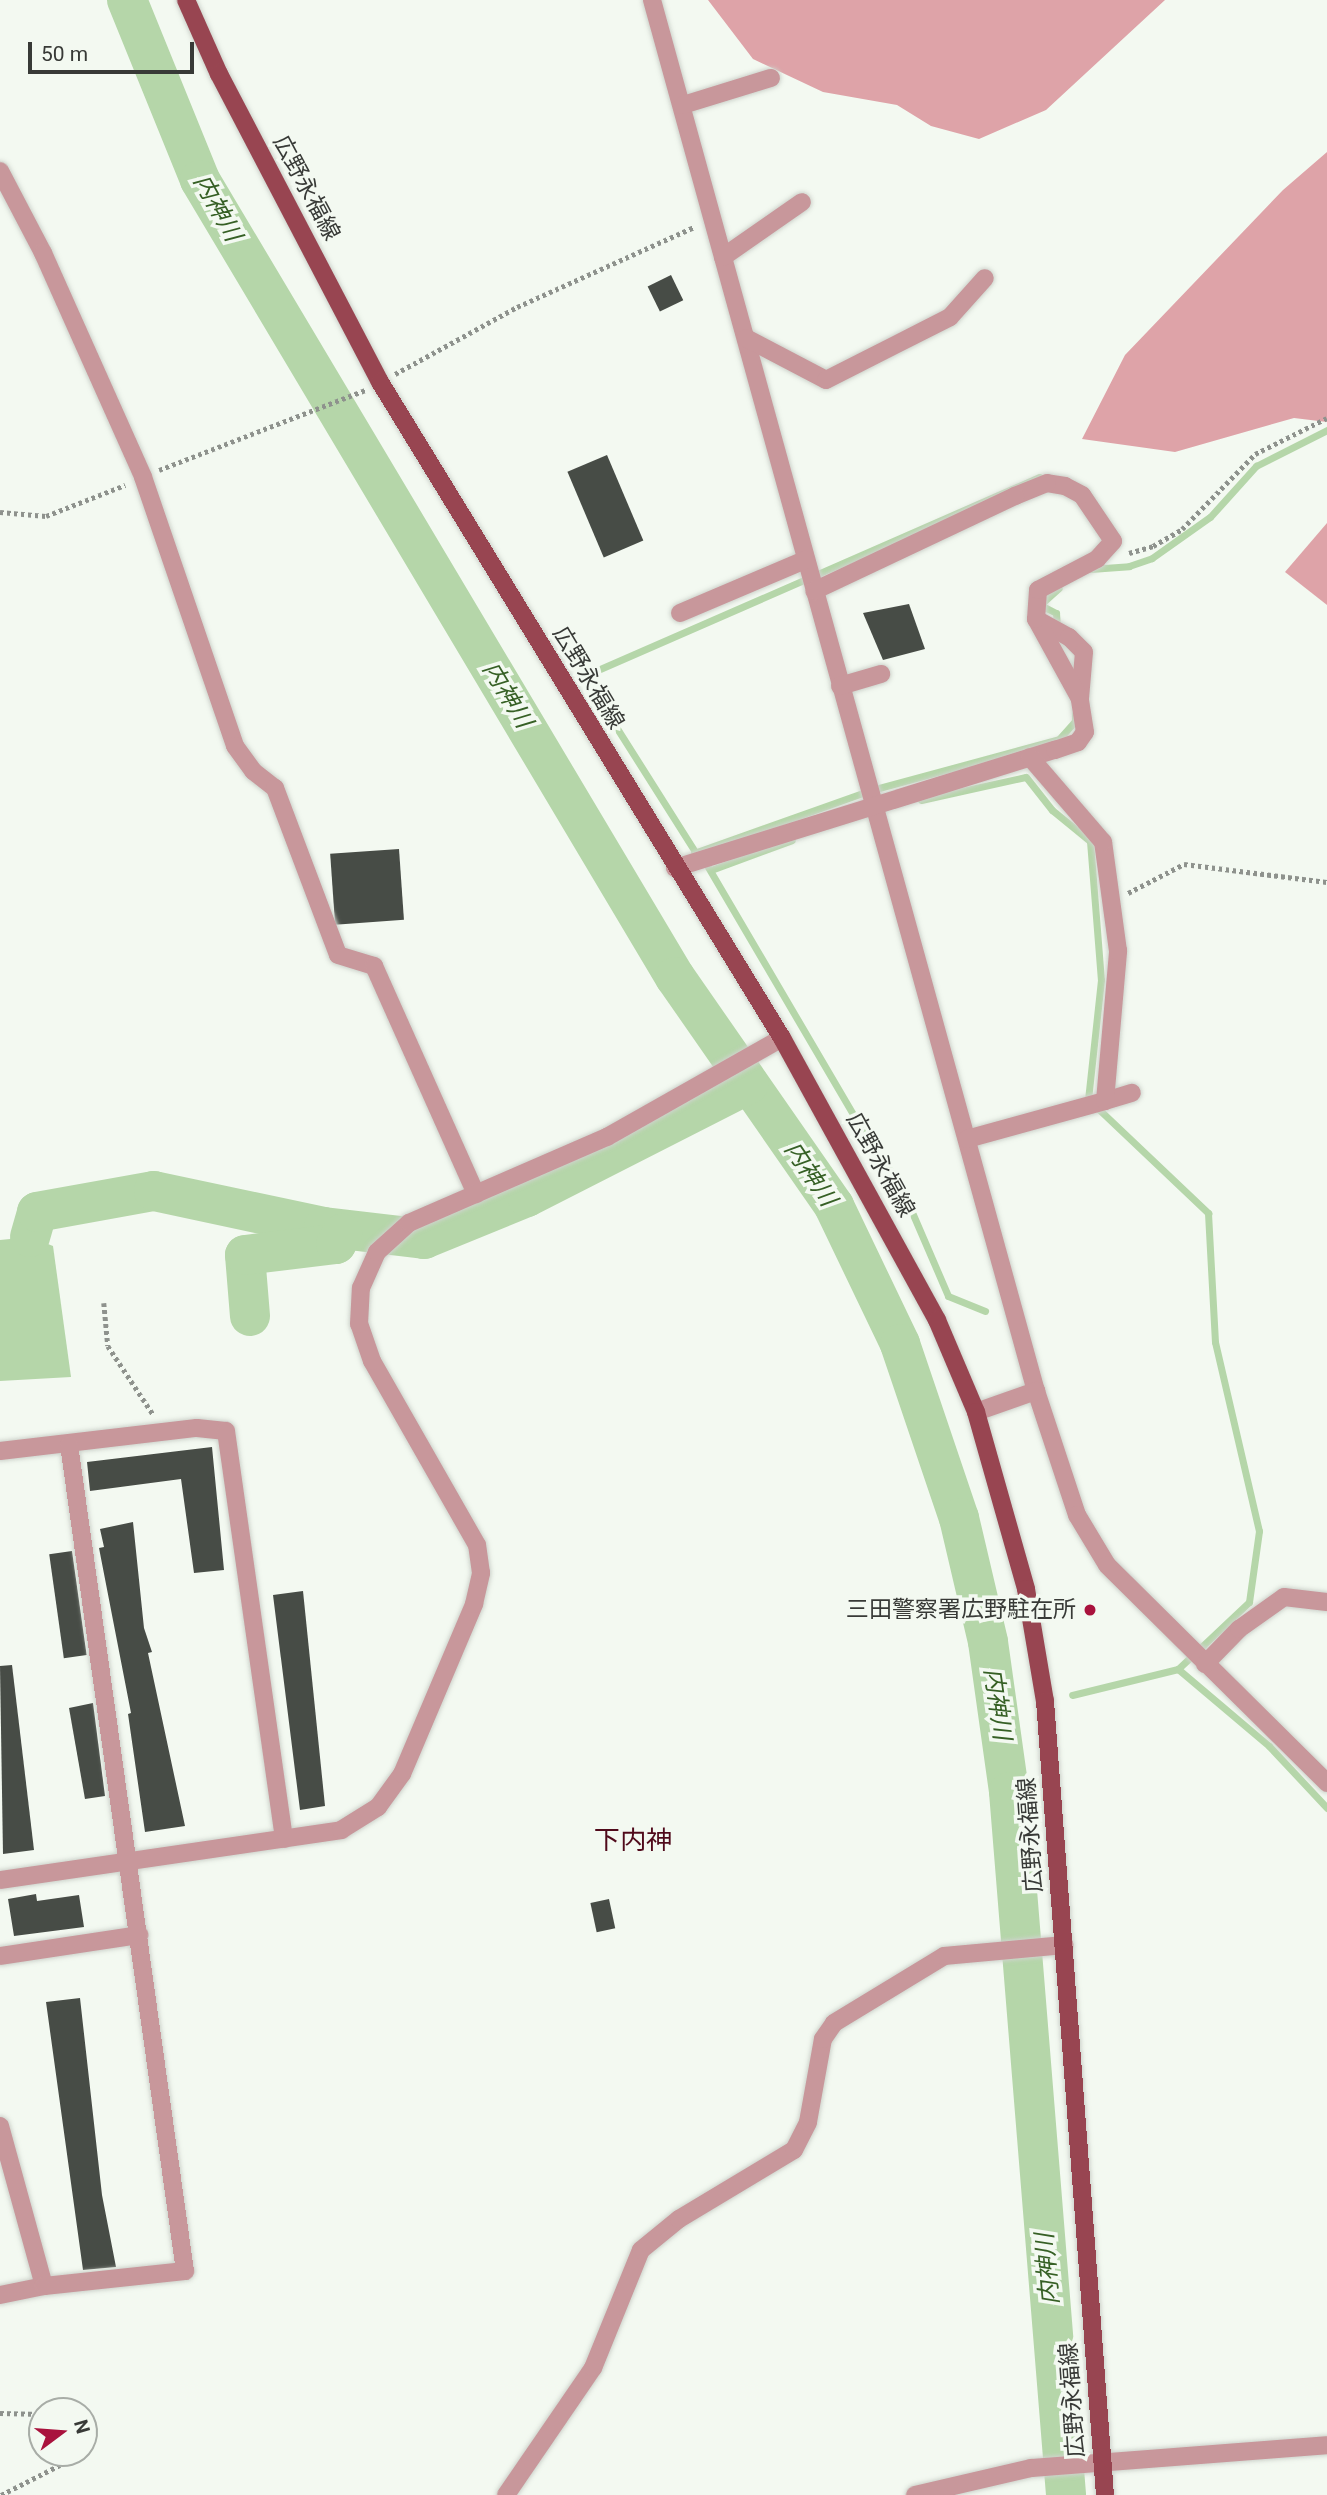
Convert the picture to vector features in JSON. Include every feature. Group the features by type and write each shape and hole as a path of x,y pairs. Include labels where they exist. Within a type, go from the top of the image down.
{"main road":[{"name":"広野永福線","path":"186,0 219,74 380,382 675,869 937,1320 976,1412 1026,1589 1045,1701 1105,2495"}],"street":[{"path":"652,0 1036,1391 1077,1515 1107,1565 1327,1783"},
{"path":"682,105 771,78"},
{"path":"0,171 44,253 143,477 235,746 253,771 275,788 338,955 374,967 476,1194"},
{"path":"723,257 802,202"},
{"path":"746,338 826,380 950,317 985,278"},
{"path":"814,591 1046,483 1082,495 1113,541 1097,559 1038,590 1036,619 1080,699"},
{"path":"680,613 805,560"},
{"path":"675,869 873,804 1078,742 1085,732 1080,699 1084,652 1069,637 1036,619"},
{"path":"840,686 881,674"},
{"path":"1030,757 1103,842 1114,899 1118,951 1105,1101"},
{"path":"0,1880 341,1830 378,1807 402,1773 474,1604 481,1573 477,1545 372,1361 359,1324 361,1288 377,1252 409,1223 607,1137 676,1102 775,1042"},
{"path":"967,1139 1132,1093"},
{"path":"976,1412 1036,1391"},
{"path":"0,1451 197,1428 226,1432 284,1839"},
{"path":"0,2295 44,2286 185,2272 69,1445"},
{"path":"1205,1664 1239,1629 1284,1597 1327,1602"},
{"path":"0,1956 139,1935"},
{"path":"506,2495 593,2368 640,2250 680,2220 794,2150 808,2122 823,2039 834,2023 944,1956 1064,1945"},
{"path":"0,2126 44,2286"},
{"path":"915,2495 1031,2468 1327,2445"}],"path":[{"path":"0,512 46,516 329,402 341,402 517,307 711,219"},
{"path":"1113,541 1123,555 1153,546 1182,529 1255,454 1327,418"},
{"path":"1114,899 1184,864 1327,883"},
{"path":"104,1303 108,1346 166,1432"},
{"path":"0,2413 28,2414"},
{"path":"1,2495 56,2467"}],"shaded area":[{"path":"708,0 1165,0 1046,110 979,139 931,126 897,105 823,92 753,59"},
{"path":"1327,152 1327,422 1294,418 1175,452 1082,439 1125,355 1283,190"},
{"path":"1327,523 1327,605 1285,572"},
{"path":"30,1237 53,1246 71,1377 0,1381 0,1240"}],"building":[{"path":"671,275 683,300 660,312 648,286"},
{"path":"607,455 643,541 604,557 567,472"},
{"path":"909,604 925,649 883,660 863,613"},
{"path":"399,849 404,920 335,925 330,854"},
{"path":"212,1447 224,1570 194,1573 181,1479 90,1491 87,1462"},
{"path":"133,1522 144,1628 152,1652 148,1653 185,1826 145,1832 128,1714 131,1713 99,1548 104,1547 100,1529"},
{"path":"72,1551 87,1655 64,1658 49,1554"},
{"path":"303,1591 325,1806 300,1810 273,1595"},
{"path":"12,1665 34,1850 3,1854 0,1666"},
{"path":"93,1703 105,1796 85,1799 69,1708"},
{"path":"36,1894 37,1901 79,1895 84,1927 14,1936 8,1899"},
{"path":"609,1899 615,1928 597,1932 590,1903"},
{"path":"80,1998 102,2195 116,2267 83,2270 46,2002"}],"waterway":[{"name":"内神川","path":"127,0 200,180 675,977 834,1206 900,1344 959,1518 988,1642 1009,1792 1066,2495"},
{"path":"1090,569 1129,566 1152,558 1210,517 1256,466 1327,430"},
{"path":"699,858 584,676 1039,477"},
{"path":"1057,627 1056,613 1040,605 1059,588"},
{"path":"694,853 868,791 1059,739 1075,721 1075,714"},
{"path":"921,800 1026,777 1052,810 1090,841 1101,980 1088,1099 1208,1213 1215,1342 1259,1531 1249,1602 1178,1669 1072,1695"},
{"path":"711,870 792,840"},
{"path":"708,867 872,1146 899,1182 948,1296 985,1311"},
{"path":"30,1237 37,1212 154,1191 324,1227 424,1239 527,1197 749,1084"},
{"path":"250,1316 245,1255 336,1244 342,1234"},
{"path":"1178,1669 1269,1746 1327,1808"}],"place":[{"name":"三田警察署広野駐在所","path":"1090,1610"}],"district":[{"name":"下内神","path":"633,1841"}]}
